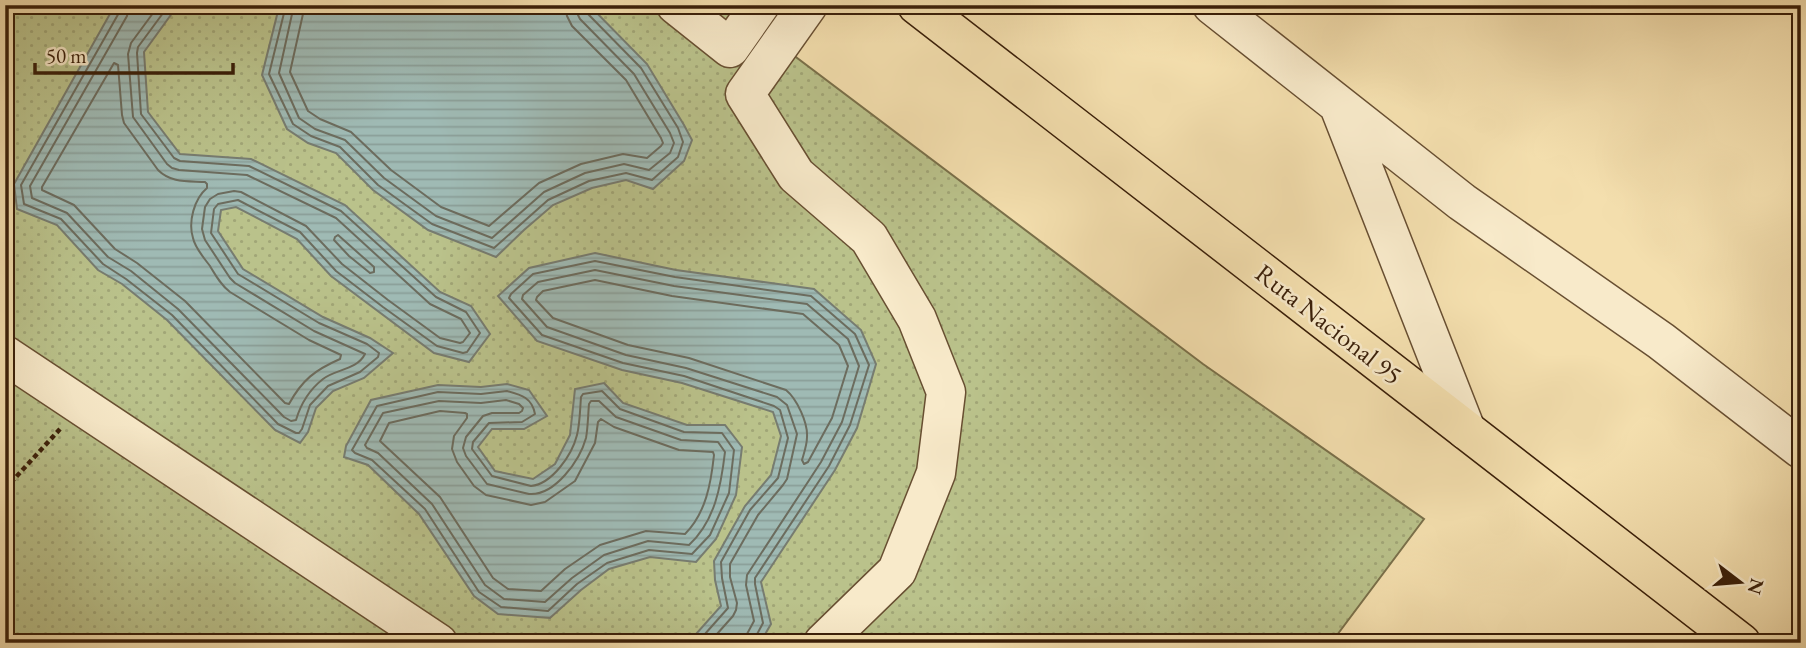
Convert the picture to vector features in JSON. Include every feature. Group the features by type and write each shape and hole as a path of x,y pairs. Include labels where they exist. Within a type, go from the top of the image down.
{"main road":[{"name":"Ruta Nacional 95","path":"917,5 1741,643"}],"street":[{"path":"677,5 730,48 760,5"},
{"path":"808,5 745,94 796,175 870,238 916,319 946,392 936,472 897,571 824,643"},
{"path":"1212,5 1462,202 1661,341 1801,449"},
{"path":"1338,104 1466,430"},
{"path":"5,355 438,643"}],"path":[{"path":"5,489 81,405"}],"green space":[{"path":"5,5 727,5 1203,364 1424,519 1331,643 5,643"}],"water":[{"path":"115,5 178,5 144,52 148,112 180,154 251,159 345,205 440,292 471,306 490,334 469,362 434,353 331,276 297,239 236,207 221,210 218,231 243,269 323,317 370,338 393,353 364,378 333,391 316,408 308,432 300,443 275,430 167,320 122,284 98,270 57,225 17,209 14,184"},
{"path":"423,5 428,8 460,8 464,5 589,5 647,64 692,140 684,161 653,189 626,180 592,188 553,205 496,257 428,230 373,190 336,153 308,143 287,129 262,75 279,7"},
{"path":"595,253 676,270 814,289 861,330 876,364 857,428 835,470 761,582 771,624 760,643 688,643 721,606 714,561 745,506 771,475 781,436 773,412 682,383 622,370 537,341 498,296 529,268"},
{"path":"604,383 623,403 687,425 725,425 742,447 736,495 716,539 696,562 650,557 609,569 550,618 498,614 474,596 419,514 368,465 344,457 346,446 371,400 438,385 481,387 507,384 529,390 547,416 524,429 492,429 478,447 495,471 533,479 555,464 570,435 575,389"}]}
